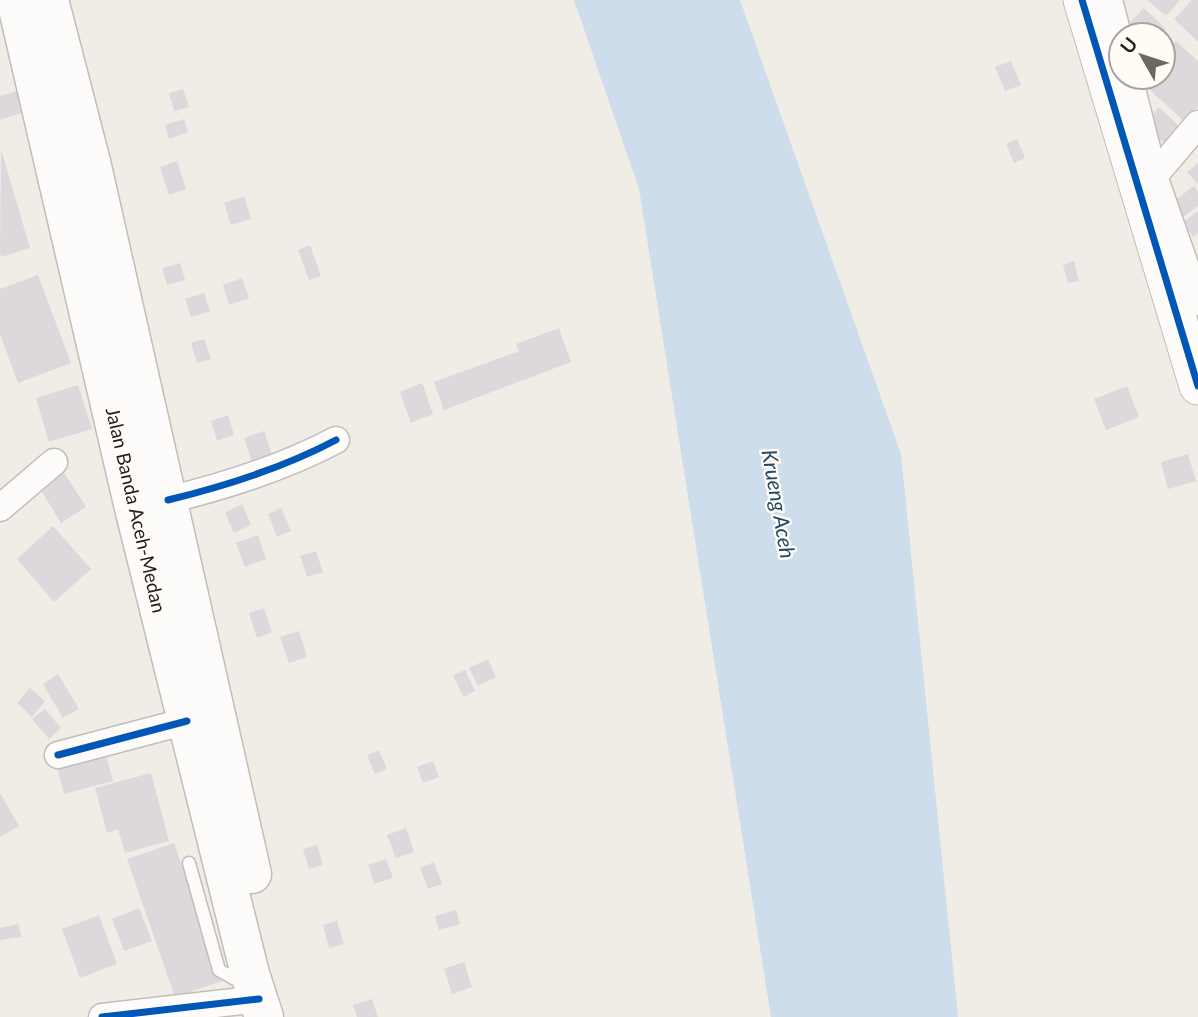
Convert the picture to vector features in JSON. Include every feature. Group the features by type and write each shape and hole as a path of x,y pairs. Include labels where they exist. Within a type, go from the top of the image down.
{"highway":[{"name":"Jalan Banda Aceh-Medan","path":"16,0 246,846 266,1002"},
{"name":"Jalan Banda Aceh-Medan","path":"49,0 91,162 187,721 266,1002"}],"street":[{"path":"1082,0 1198,386"},
{"path":"1109,0 1114,21"},
{"path":"1133,91 1154,176 1198,302"},
{"path":"1154,176 1198,124"},
{"path":"151,504 248,478 307,455 336,440"},
{"path":"0,508 54,461"},
{"path":"58,755 187,721"},
{"path":"102,1017 266,1002"}],"lane":[{"path":"189,863 219,970 266,1002"}],"water":[{"name":"Krueng Aceh","path":"574,0 740,0 901,454 958,1017 771,1017 639,189"}],"building":[{"path":"1147,0 1180,0 1166,16"},
{"path":"1192,0 1198,0 1198,42 1177,21 1174,19"},
{"path":"1144,8 1158,21 1132,21"},
{"path":"1177,42 1198,61 1198,106 1184,121 1151,91 1177,91"},
{"path":"1011,61 1021,85 1005,91 995,67"},
{"path":"183,89 189,107 174,111 169,93"},
{"path":"17,91 24,112 0,120 0,96"},
{"path":"1159,107 1182,129 1167,146 1144,124"},
{"path":"184,119 188,132 169,139 165,125"},
{"path":"1017,139 1025,158 1014,163 1006,144"},
{"path":"1,149 30,248 1,257 0,254"},
{"path":"177,161 186,189 169,195 160,167"},
{"path":"1198,163 1198,184 1187,172"},
{"path":"1194,186 1198,191 1198,206 1183,217 1173,202"},
{"path":"244,196 251,219 231,225 224,203"},
{"path":"1198,211 1198,233 1193,237 1183,222"},
{"path":"310,245 321,276 309,280 298,250"},
{"path":"1074,261 1079,281 1068,283 1063,265"},
{"path":"180,263 185,280 167,285 162,268"},
{"path":"38,275 71,363 18,383 0,334 0,289"},
{"path":"242,278 249,298 229,305 223,285"},
{"path":"204,293 210,311 191,317 185,299"},
{"path":"559,328 571,362 444,410 434,382 519,351 516,344"},
{"path":"204,339 211,359 197,363 191,343"},
{"path":"422,383 433,414 411,423 400,392"},
{"path":"78,385 92,429 49,442 36,398"},
{"path":"1127,386 1139,417 1106,430 1094,399"},
{"path":"228,415 234,435 217,441 211,421"},
{"path":"264,431 272,454 252,461 244,438"},
{"path":"1188,454 1196,481 1168,489 1161,462"},
{"path":"63,471 86,507 61,523 39,487"},
{"path":"242,504 251,525 234,533 225,513"},
{"path":"281,508 291,531 277,537 268,514"},
{"path":"53,526 91,569 54,602 17,559"},
{"path":"258,535 266,559 245,567 236,543"},
{"path":"316,551 323,572 307,577 300,556"},
{"path":"264,608 272,632 257,638 249,613"},
{"path":"299,631 307,657 289,663 280,637"},
{"path":"488,659 496,677 478,686 469,668"},
{"path":"465,670 475,691 463,697 453,675"},
{"path":"58,674 79,709 63,718 43,684"},
{"path":"30,688 45,701 32,717 17,703"},
{"path":"45,709 61,728 49,739 32,719"},
{"path":"379,750 387,769 375,774 367,755"},
{"path":"106,754 113,781 64,794 57,767"},
{"path":"433,761 439,777 423,783 417,767"},
{"path":"151,773 169,841 125,853 118,829 107,833 95,788"},
{"path":"0,793 19,826 0,837"},
{"path":"406,828 414,852 396,858 387,835"},
{"path":"174,843 222,981 175,997 127,859"},
{"path":"317,845 323,865 309,869 303,849"},
{"path":"386,859 393,878 374,884 368,865"},
{"path":"434,862 442,884 428,889 420,868"},
{"path":"139,908 152,941 124,951 112,919"},
{"path":"456,910 460,924 439,930 435,916"},
{"path":"99,915 117,964 80,978 62,929"},
{"path":"337,921 344,944 329,948 323,925"},
{"path":"19,924 21,937 0,940 0,928"},
{"path":"464,962 472,987 452,994 444,969"},
{"path":"372,999 378,1017 357,1017 353,1005"}],"cycle path":[{"path":"1082,0 1198,386"},
{"path":"168,500 254,475 336,440"},
{"path":"58,755 187,721"},
{"path":"102,1017 259,999"}]}
